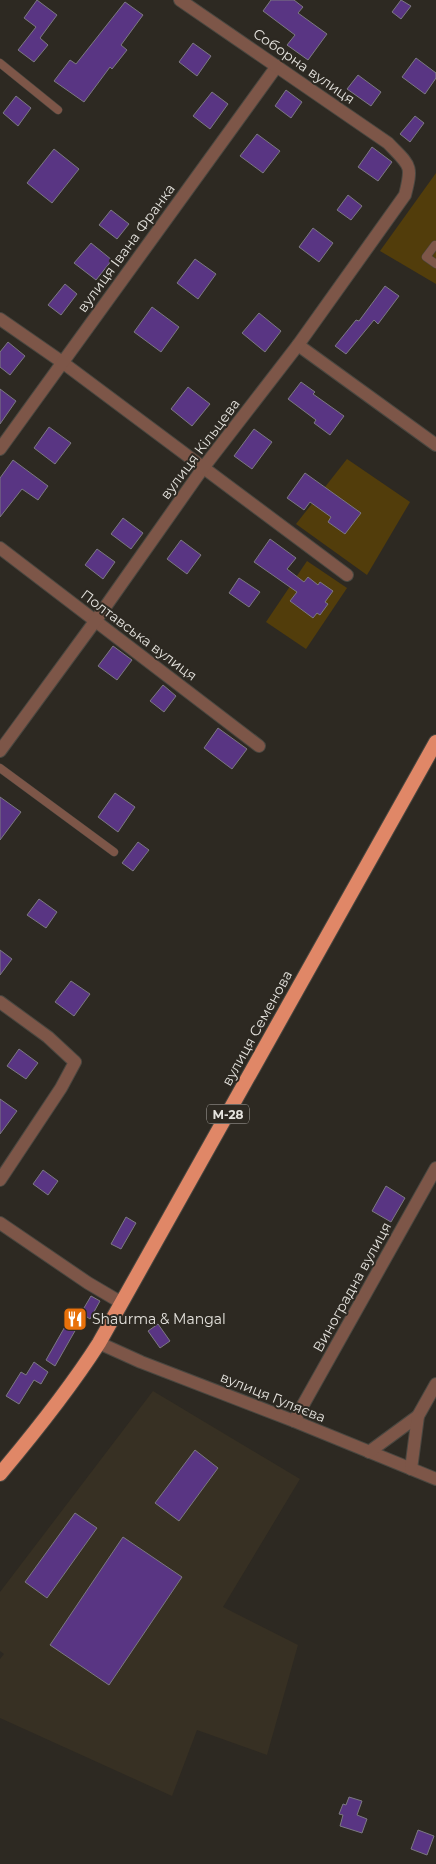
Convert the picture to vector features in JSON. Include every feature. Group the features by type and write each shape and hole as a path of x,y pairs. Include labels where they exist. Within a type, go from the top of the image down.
{"highway":[{"name":"вулиця Семенова","path":"0,1474 40,1427 99,1343 436,742"}],"street":[{"name":"Соборна вулиця","path":"180,0 388,143 406,162"},
{"name":"вулиця Івана Франка","path":"0,449 277,66"},
{"name":"вулиця Кільцева","path":"0,751 204,468 298,345 405,195 411,173 406,162"},
{"path":"0,319 62,362 347,574"},
{"path":"298,345 436,445"},
{"name":"Полтавська вулиця","path":"0,548 259,746"},
{"path":"0,1002 48,1037 75,1062 61,1088 0,1180"},
{"name":"Виноградна вулиця","path":"294,1421 436,1168"},
{"path":"0,1223 88,1284 122,1303"},
{"name":"вулиця Гуляєва","path":"99,1343 141,1362 294,1421 436,1479"},
{"path":"410,1469 418,1416 436,1384"},
{"path":"369,1452 418,1416"}],"lane":[{"path":"0,64 58,110"},
{"path":"435,245 426,257 436,264"},
{"path":"0,768 114,852"}],"shaded area":[{"path":"436,173 436,284 380,251"},
{"path":"347,459 410,502 367,575 296,524"},
{"path":"307,561 347,588 306,649 266,622"},
{"path":"153,1391 300,1479 223,1607 298,1645 267,1755 197,1730 172,1796 0,1718 0,1659 4,1654 0,1651 0,1592"}],"building":[{"path":"37,0 57,15 40,38 48,45 34,62 18,50 36,27 24,18"},
{"path":"271,0 294,0 303,7 298,13 327,34 308,60 287,45 295,35 263,11"},
{"path":"401,0 411,6 401,19 392,12"},
{"path":"125,2 143,15 121,45 127,50 112,69 110,67 84,102 54,81 70,60 76,64"},
{"path":"193,43 211,56 197,76 179,62"},
{"path":"416,58 436,73 436,78 425,94 402,77"},
{"path":"358,75 381,92 371,106 347,89"},
{"path":"286,90 302,102 291,118 275,106"},
{"path":"212,92 228,104 210,129 193,116"},
{"path":"16,96 31,108 18,126 3,113"},
{"path":"415,116 424,123 410,142 400,134"},
{"path":"257,134 280,151 263,173 240,156"},
{"path":"372,147 392,162 378,181 358,167"},
{"path":"54,149 79,169 52,203 27,183"},
{"path":"348,195 362,206 351,220 337,210"},
{"path":"111,210 129,224 117,239 99,225"},
{"path":"313,228 333,243 319,262 299,247"},
{"path":"91,243 112,260 96,280 74,263"},
{"path":"195,259 216,274 198,299 177,283"},
{"path":"65,284 77,294 61,315 48,305"},
{"path":"385,286 399,296 378,324 374,320 346,354 335,346 356,320 359,321"},
{"path":"152,307 179,327 161,352 134,332"},
{"path":"259,313 281,331 265,352 242,333"},
{"path":"8,342 25,356 10,375 0,367 0,352"},
{"path":"301,382 315,392 313,394 344,416 330,435 314,423 316,420 288,399"},
{"path":"188,387 210,404 192,426 171,409"},
{"path":"0,389 16,401 0,424"},
{"path":"49,427 71,443 55,464 34,448"},
{"path":"254,429 272,442 252,469 234,456"},
{"path":"13,460 48,486 38,500 22,489 0,517 0,478"},
{"path":"305,473 361,513 345,534 328,522 331,517 310,502 304,510 287,498"},
{"path":"123,518 143,533 131,549 111,534"},
{"path":"270,539 296,558 287,569 304,582 308,577 318,585 320,582 333,591 325,602 328,604 320,615 317,613 313,618 290,601 297,592 254,562"},
{"path":"181,540 201,555 187,574 167,559"},
{"path":"97,549 115,562 103,579 85,565"},
{"path":"239,578 260,592 249,607 229,593"},
{"path":"113,646 132,660 117,680 98,666"},
{"path":"163,685 176,696 164,712 150,701"},
{"path":"218,728 247,749 232,769 204,748"},
{"path":"115,793 135,807 118,832 98,817"},
{"path":"0,797 21,812 0,840"},
{"path":"138,842 149,850 133,871 122,863"},
{"path":"39,899 57,912 46,928 27,915"},
{"path":"0,950 12,959 0,975"},
{"path":"71,981 90,994 74,1016 55,1002"},
{"path":"19,1049 38,1063 26,1079 7,1066"},
{"path":"0,1099 17,1111 0,1134"},
{"path":"43,1170 58,1181 48,1195 33,1184"},
{"path":"386,1186 405,1198 391,1222 372,1211"},
{"path":"126,1217 136,1223 121,1249 111,1244"},
{"path":"91,1296 100,1301 90,1319 84,1315 55,1366 46,1360 75,1309 81,1313"},
{"path":"158,1324 170,1341 160,1348 148,1331"},
{"path":"34,1362 48,1372 41,1384 34,1380 19,1404 6,1396 21,1372 26,1375"},
{"path":"195,1450 218,1468 179,1521 155,1503"},
{"path":"75,1513 97,1528 47,1598 25,1582"},
{"path":"123,1537 182,1577 109,1685 50,1645"},
{"path":"349,1797 362,1801 357,1815 367,1819 362,1833 340,1826 343,1815 339,1814 343,1804 346,1805"},
{"path":"418,1830 434,1836 427,1855 411,1849"}],"place":[{"name":"Shaurma & Mangal","path":"75,1319"}]}
